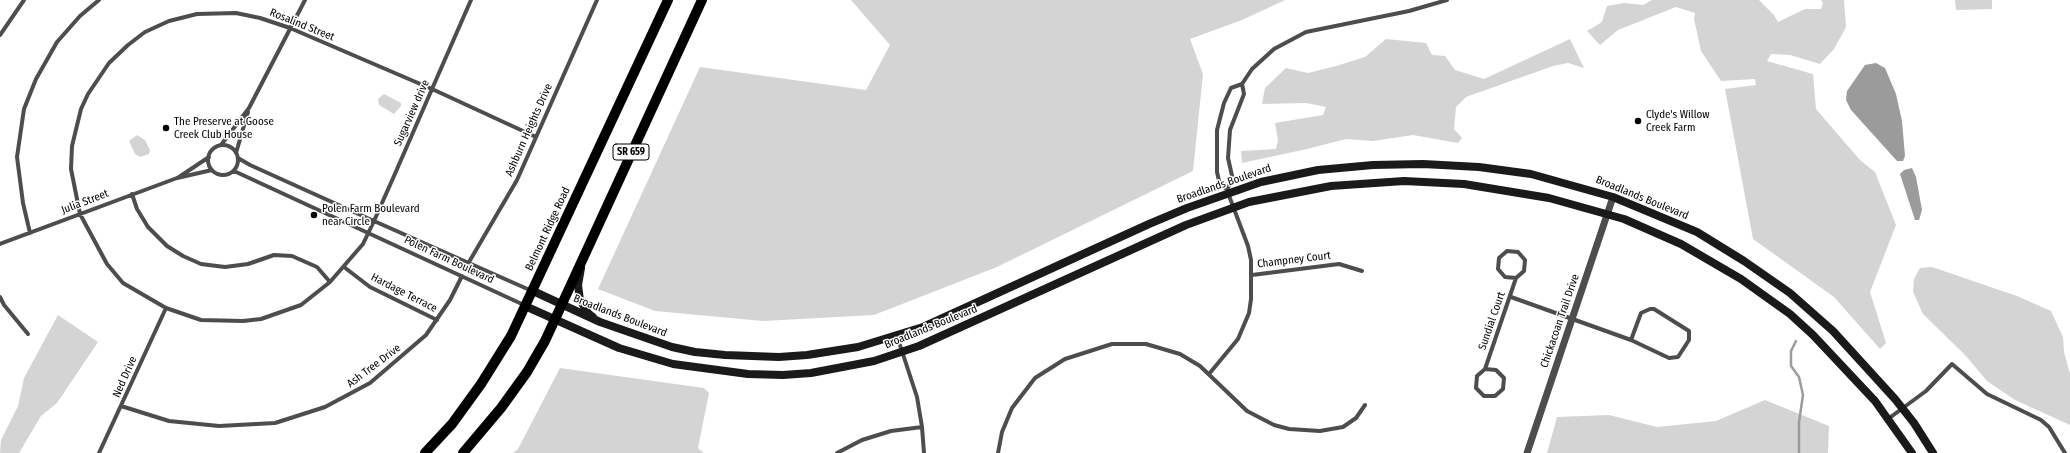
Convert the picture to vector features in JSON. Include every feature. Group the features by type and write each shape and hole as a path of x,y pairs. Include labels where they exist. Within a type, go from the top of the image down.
{"main road":[{"name":"Belmont Ridge Road","path":"425,453 452,424 497,361 533,291 668,0"},
{"name":"SR 659","path":"463,453 501,408 527,372 556,320 702,0"},
{"name":"Broadlands Boulevard","path":"533,291 600,322 638,337 680,349 695,352 750,357 807,355 836,351 897,336 948,316 1106,242 1228,191 1261,182 1318,170 1373,164 1416,164 1479,167 1531,174 1613,197 1697,232 1744,261 1790,293 1813,312 1844,342 1903,409 1933,453"},
{"name":"Broadlands Boulevard","path":"525,306 619,348 646,357 697,369 748,374 783,375 817,372 855,365 902,352 952,333 1186,225 1233,207 1331,186 1404,181 1432,182 1521,192 1578,205 1624,219 1681,244 1741,280 1790,314 1854,378 1888,419 1912,453"},
{"path":"581,264 578,285 580,300 588,313 600,322"}],"street":[{"path":"0,35 24,0"},
{"path":"30,233 23,203 17,157 24,109 36,79 57,42 80,16 99,0"},
{"path":"212,170 209,164 211,151 221,145 249,108 305,0"},
{"name":"Sugarview drive","path":"367,233 374,221 471,0"},
{"name":"Ashburn Heights Drive","path":"469,262 506,200 536,137 596,0"},
{"path":"1209,374 1230,351 1244,327 1251,299 1252,275 1248,246 1228,191 1220,185 1217,172 1217,130 1224,103 1231,88 1242,84 1252,69 1274,49 1306,32 1409,11 1447,0"},
{"name":"Rosalind Street","path":"367,233 363,244 344,267 330,282 302,305 261,319 243,321 201,320 166,308 123,283 107,264 80,214 71,169 72,146 75,129 81,110 99,77 128,44 145,32 169,21 197,14 236,13 260,18 290,28 432,89 536,137"},
{"path":"1228,191 1233,180 1228,158 1230,130 1244,94 1242,84"},
{"path":"236,153 249,108"},
{"path":"221,145 227,146 236,153 238,165 234,171"},
{"name":"Julia Street","path":"177,178 209,157"},
{"name":"Polen Farm Boulevard","path":"238,158 250,166 533,291"},
{"name":"Julia Street","path":"0,244 177,178 212,170"},
{"name":"Polen Farm Boulevard","path":"212,170 223,175 234,171 525,306"},
{"path":"132,194 137,209 148,227 167,246 183,256 201,264 225,266 248,264 274,255 292,256 317,266 330,282"},
{"name":"Chickacoan Trail Drive","path":"1527,453 1613,197"},
{"name":"Sundial Court","path":"1485,369 1496,370 1504,378 1503,389 1495,396 1484,396 1476,388 1477,376 1485,369 1511,297 1516,278 1524,271 1525,260 1518,252 1507,251 1499,258 1498,269 1505,277 1516,278"},
{"name":"Champney Court","path":"1252,275 1339,264 1362,270"},
{"name":"Hardage Terrace","path":"344,267 370,287 438,320"},
{"name":"Ash Tree Drive","path":"121,406 169,421 219,426 275,422 300,416 325,407 370,383 426,335 438,320 462,276"},
{"path":"0,297 4,305 28,334"},
{"path":"1511,297 1631,340 1669,358 1674,358 1681,353 1690,336 1686,327 1650,309 1641,313 1631,340"},
{"name":"Ned Drive","path":"99,453 166,308"},
{"path":"897,336 915,390 922,427 924,453"},
{"path":"998,453 1006,420 1019,397 1044,370 1070,356 1112,344 1146,344 1180,354 1209,374 1247,411 1260,419 1289,429 1320,431 1343,427 1356,418 1365,405"},
{"path":"1888,419 1926,391 1952,364 1987,394 2041,420 2049,428 2065,453"},
{"path":"837,453 862,440 891,431 922,427"}],"shaded area":[{"path":"851,0 1285,0 1242,20 1190,39 1203,74 1193,171 997,267 874,315 763,321 655,311 598,289 700,67 866,90 890,45"},
{"path":"1652,0 1759,0 1774,15 1778,22 1805,9 1821,9 1823,3 1821,0 1844,0 1846,27 1834,49 1820,64 1790,55 1771,54 1767,61 1813,74 1816,109 1860,160 1875,172 1896,225 1870,292 1886,343 1880,349 1834,297 1753,239 1725,89 1756,85 1755,79 1721,81 1701,51 1694,19 1695,13 1676,7 1618,30 1600,45 1587,31 1602,22 1607,6 1624,3 1643,5"},
{"path":"1955,0 1992,0 1992,9 1956,10"},
{"path":"1386,39 1426,43 1432,55 1445,56 1455,70 1484,79 1570,39 1584,68 1568,63 1553,66 1466,97 1456,107 1454,129 1462,138 1458,143 1413,135 1373,141 1346,139 1242,163 1241,151 1276,149 1278,140 1275,123 1323,115 1326,107 1306,103 1262,104 1265,88 1286,68 1308,73 1336,66 1365,57"},
{"path":"1876,63 1885,68 1896,94 1902,121 1905,156 1903,161 1897,161 1851,110 1846,100 1847,91 1865,65"},
{"path":"384,94 401,103 401,106 394,114 379,105 378,99"},
{"path":"137,135 145,140 150,150 149,154 140,157 135,154 129,141"},
{"path":"1912,168 1916,177 1922,210 1919,220 1915,220 1900,174 1904,170"},
{"path":"1932,267 2017,296 2051,311 2063,337 2064,352 2070,374 2070,425 2015,400 1987,381 1966,356 1923,314 1913,292 1914,279 1920,268"},
{"path":"58,315 98,342 57,403 41,416 19,453 0,453 1,440 18,406 24,378"},
{"path":"560,368 704,388 709,393 698,448 704,453 513,453 518,449"},
{"path":"1765,400 1829,426 1828,453 1547,453 1557,417 1609,415 1657,427 1716,421"}],"waterway":[{"path":"1796,341 1791,351 1791,366 1799,377 1803,395 1799,422 1799,453"}],"place":[{"name":"Clyde's Willow Creek Farm","path":"1638,121"},
{"name":"The Preserve at Goose Creek Club House","path":"166,128"},
{"name":"Polen Farm Boulevard near Circle","path":"314,215"}]}
